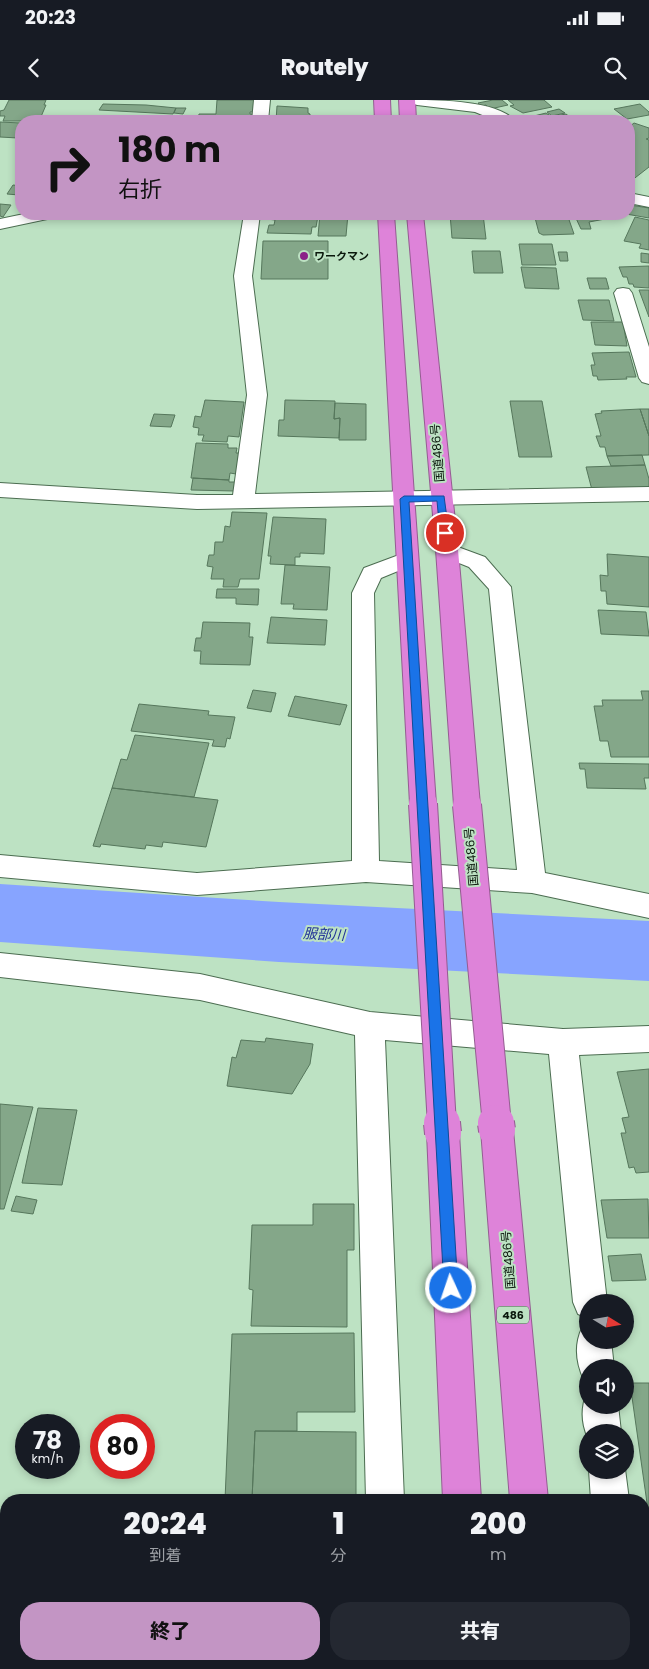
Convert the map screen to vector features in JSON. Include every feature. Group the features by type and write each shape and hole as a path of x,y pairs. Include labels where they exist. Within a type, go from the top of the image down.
{"highway":[{"path":"382,100 383,115"},
{"path":"407,100 408,115"},
{"path":"386,220 443,1133 462,1494"},
{"name":"国道486号","path":"416,220 447,550 467,806 528,1494"}],"street":[{"path":"261,115 262,100"},
{"path":"418,100 477,109 498,115"},
{"path":"635,199 649,202"},
{"path":"0,224 18,220"},
{"path":"243,501 257,395 243,276 251,220"},
{"path":"623,293 649,378"},
{"path":"0,490 197,502 649,494"},
{"path":"447,550 477,562 500,588 532,882"},
{"path":"366,871 362,593 372,573 407,559"},
{"path":"0,866 197,884 366,871 532,882 649,906"},
{"path":"7,971 200,986 370,1025 563,1042 649,1038"},
{"path":"370,1025 385,1494"},
{"path":"563,1042 589,1294"},
{"path":"608,1479 609,1494"}],"building":[{"path":"9,100 46,100 42,115 15,115 15,121 3,121 5,116 0,116 0,111 4,110"},
{"path":"217,100 256,100 255,112 250,112 250,114 255,115 199,115 216,114"},
{"path":"502,100 508,105 490,109 486,105 481,106 478,103"},
{"path":"508,100 544,100 552,107 523,113 510,106 514,105"},
{"path":"103,104 176,108 173,114 99,110"},
{"path":"640,104 649,112 649,115 635,118 635,115 622,115 614,109"},
{"path":"277,106 308,108 308,113 310,114 310,115 276,115"},
{"path":"176,108 186,108 183,114 174,113"},
{"path":"559,109 565,113 551,115 547,112"},
{"path":"0,122 15,123 15,138 0,137"},
{"path":"635,123 649,128 649,138 646,139 649,140 649,167 635,178"},
{"path":"13,185 15,185 15,195 7,194"},
{"path":"0,204 11,205 3,217 0,216"},
{"path":"635,206 649,208 649,218 635,216"},
{"path":"635,217 649,220 649,250 639,248 641,244 624,241"},
{"path":"275,220 317,220 316,227 312,227 311,234 267,233 269,225 274,225"},
{"path":"319,220 347,220 346,236 318,236"},
{"path":"450,220 484,220 486,239 452,238"},
{"path":"536,220 569,220 574,234 543,235 539,233"},
{"path":"577,220 600,220 589,222 591,229 581,229"},
{"path":"263,241 328,241 328,279 261,279"},
{"path":"519,244 552,244 556,265 522,265"},
{"path":"472,251 500,251 503,273 474,273"},
{"path":"558,252 567,252 568,261 560,261"},
{"path":"641,253 649,254 649,263 641,262"},
{"path":"649,266 649,288 634,287 633,284 629,284 627,277 623,277 619,267"},
{"path":"521,267 556,268 559,289 525,288"},
{"path":"587,278 606,278 609,289 590,289"},
{"path":"639,290 649,290 649,317"},
{"path":"578,300 609,300 614,321 583,320"},
{"path":"591,322 623,322 627,346 595,345"},
{"path":"629,352 636,377 598,380 597,376 593,376 591,365 595,365 592,353"},
{"path":"205,400 244,402 239,437 228,436 227,442 202,441 204,435 198,435 199,428 193,427 195,416 201,417"},
{"path":"285,400 335,401 334,419 340,418 339,438 278,436 279,420 284,420"},
{"path":"510,401 542,401 552,457 519,457"},
{"path":"335,403 366,404 366,440 339,440 340,418 334,419"},
{"path":"640,409 649,409 649,436"},
{"path":"640,409 649,436 649,455 607,456 605,447 600,447 596,436 601,436 595,414 602,413 601,411"},
{"path":"154,414 175,415 171,427 150,426"},
{"path":"196,443 228,444 228,448 237,448 236,453 239,453 236,474 230,473 229,480 191,478"},
{"path":"642,455 645,465 611,466 607,456"},
{"path":"645,465 649,479 649,489 592,490 586,467"},
{"path":"193,478 229,480 229,482 235,482 234,491 191,490"},
{"path":"232,512 267,513 259,579 240,579 238,587 223,587 224,579 211,579 213,567 207,566 209,555 214,555 215,542 223,542 225,526 230,527"},
{"path":"273,517 326,519 324,554 300,553 300,557 295,557 295,565 270,564 271,556 268,556"},
{"path":"607,554 649,557 649,607 607,604 606,591 601,591 600,575 608,576"},
{"path":"285,565 330,567 327,610 293,609 294,604 281,604"},
{"path":"217,589 259,589 258,605 236,604 236,598 216,598"},
{"path":"598,610 646,612 649,636 601,634"},
{"path":"271,617 327,620 325,645 267,643"},
{"path":"203,622 250,623 249,637 253,637 250,665 200,664 201,651 194,651 196,638 201,638"},
{"path":"253,690 276,693 271,712 247,708"},
{"path":"641,691 649,691 649,757 611,757 608,741 600,741 594,706 603,706 602,700 643,700"},
{"path":"295,696 347,705 340,725 288,716"},
{"path":"139,704 209,711 208,715 235,717 230,739 227,738 225,747 212,746 214,740 131,731"},
{"path":"135,735 209,743 194,797 112,788 121,759 127,760"},
{"path":"579,763 649,764 649,778 644,778 646,789 587,788 585,769 580,769"},
{"path":"112,788 218,800 206,847 163,842 162,847 146,845 145,849 101,844 100,847 93,846"},
{"path":"266,1038 313,1044 310,1064 292,1094 227,1086 232,1057 236,1058 241,1040 265,1042"},
{"path":"649,1069 649,1172 636,1173 634,1167 629,1168 621,1133 626,1133 622,1118 629,1117 617,1072"},
{"path":"0,1104 33,1107 4,1209 0,1209"},
{"path":"38,1108 77,1110 62,1185 22,1183"},
{"path":"16,1196 37,1200 33,1214 11,1211"},
{"path":"648,1199 649,1238 607,1238 601,1200"},
{"path":"313,1204 354,1204 354,1250 347,1250 347,1327 251,1326 253,1290 249,1289 252,1225 313,1225"},
{"path":"641,1254 646,1280 612,1281 608,1256"},
{"path":"354,1333 355,1412 297,1412 297,1431 255,1431 252,1494 225,1494 232,1334"},
{"path":"634,1383 649,1383 649,1494 646,1494 634,1411"},
{"path":"255,1431 356,1432 356,1494 252,1494"}],"waterway":[{"name":"服部川","path":"0,913 279,932 649,951"}],"place":[{"name":"ワークマン","path":"304,256"}],"route":[{"path":"445,533 441,498 404,499 440,1075 451,1288"}]}
